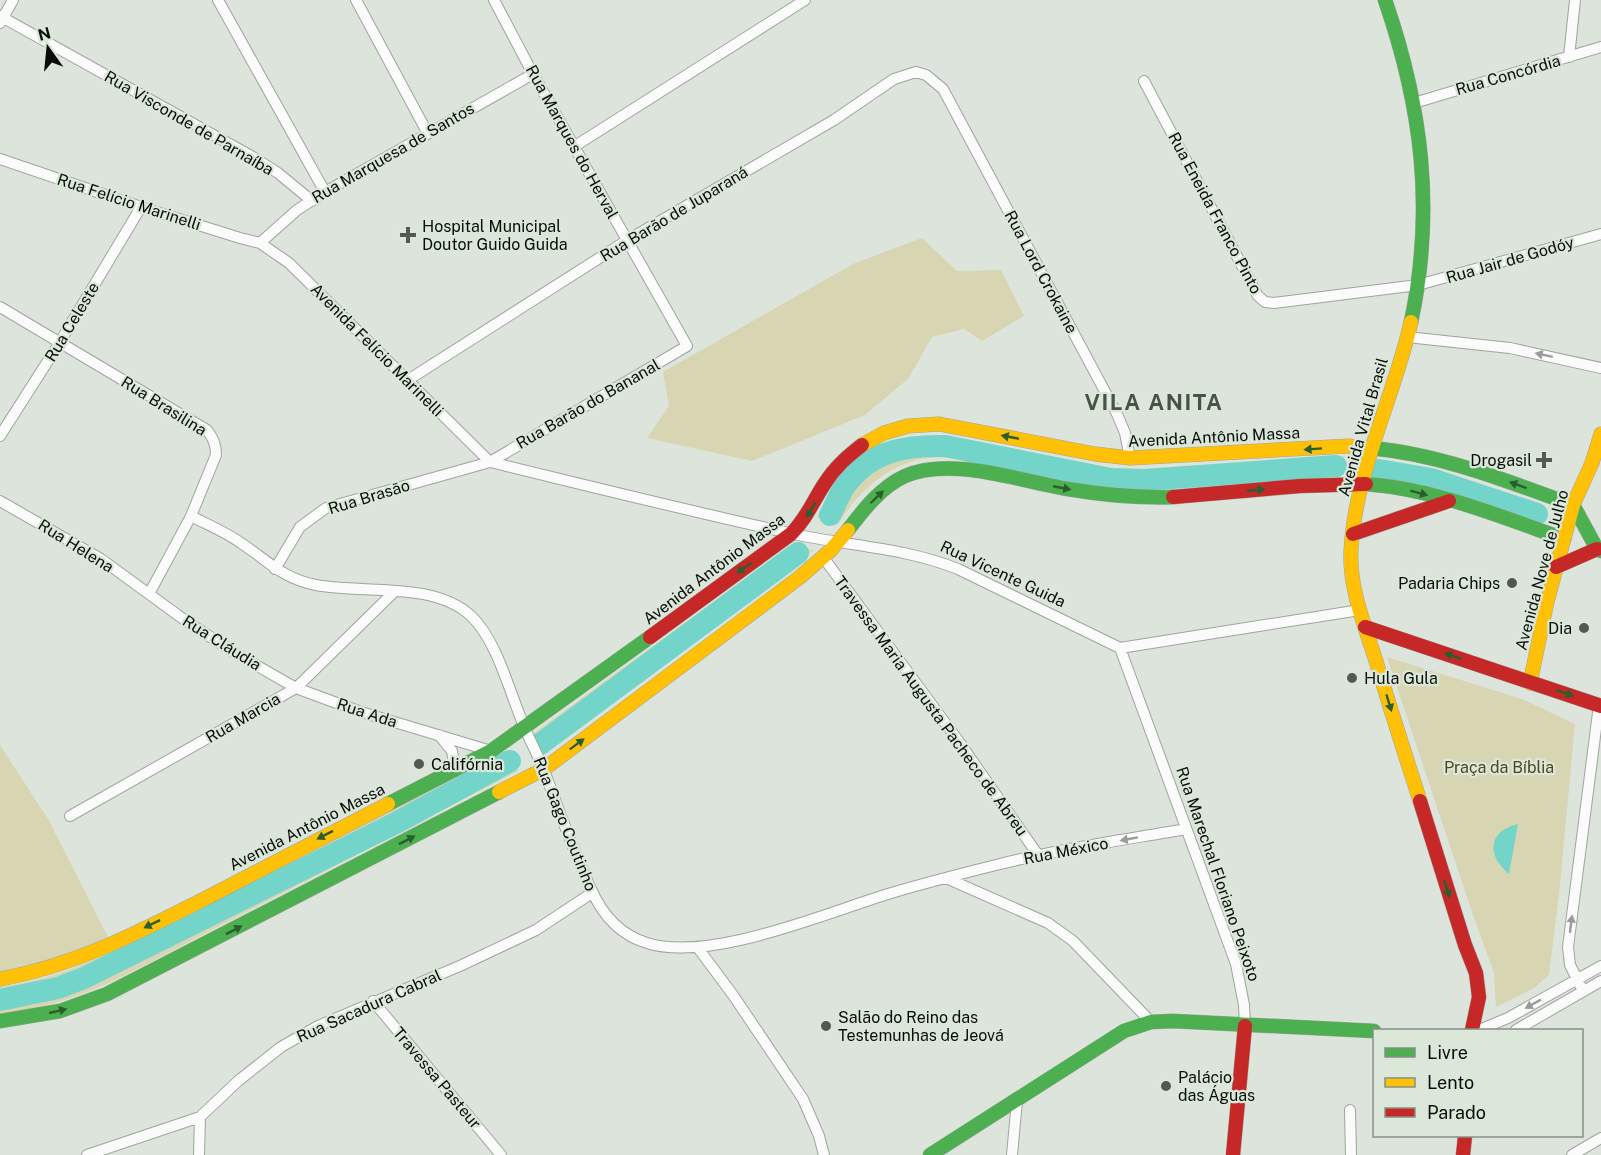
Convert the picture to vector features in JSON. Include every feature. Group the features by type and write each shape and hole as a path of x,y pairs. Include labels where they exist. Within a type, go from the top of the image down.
{"street":[{"path":"1,19 13,0"},
{"path":"218,0 325,192"},
{"path":"356,0 427,132"},
{"name":"Rua Marques do Herval","path":"494,0 626,241 687,346"},
{"path":"575,146 805,0"},
{"name":"Avenida Vital Brasil","path":"1385,0 1400,39 1421,140 1424,229 1419,285 1407,337 1361,483 1351,554 1353,574 1365,627 1465,945 1476,973 1479,997 1472,1029"},
{"path":"1569,57 1575,0"},
{"name":"Rua Visconde de Parnaíba","path":"1,19 252,157 278,173 312,201"},
{"name":"Rua Concórdia","path":"1414,103 1601,47"},
{"name":"Rua Barão de Juparaná","path":"408,381 626,241 834,120 904,75 916,72 926,75 943,89"},
{"name":"Rua Marquesa de Santos","path":"260,243 283,221 325,192 427,132 533,74"},
{"name":"Rua Eneida Franco Pinto","path":"1144,81 1258,296 1264,302 1274,303 1419,285"},
{"name":"Rua Lord Crokaine","path":"943,89 1117,414 1125,433 1130,459"},
{"name":"Rua Felício Marinelli","path":"0,159 141,207 260,243"},
{"name":"Rua Celeste","path":"0,436 60,342 141,207"},
{"name":"Rua Jair de Godóy","path":"1419,285 1601,234"},
{"name":"Avenida Felício Marinelli","path":"260,243 289,262 490,462"},
{"name":"Rua Brasilina","path":"0,307 207,430 213,437 216,455 191,516 150,594"},
{"path":"1407,337 1510,348 1601,368"},
{"name":"Rua Barão do Bananal","path":"490,462 687,346"},
{"name":"Avenida Antônio Massa","path":"0,979 34,973 89,955 491,750 525,728 791,534 808,515 826,481 842,460 862,445 884,433 908,426 939,424 1130,459 1349,446 1371,447 1439,460 1484,473 1573,505"},
{"name":"Avenida Nove de Julho","path":"1530,683 1556,567 1573,505 1597,462 1601,434"},
{"name":"Rua Vicente Guida","path":"490,462 791,534 910,553 935,560 969,574 1120,648"},
{"name":"Rua Brasão","path":"275,569 300,527 326,508 490,462"},
{"path":"0,1021 60,1011 107,994 544,769 800,577 839,541 877,495 892,483 916,472 939,468 962,469 1082,492 1130,497 1173,497 1336,484 1361,483 1394,486 1449,501 1564,539"},
{"name":"Rua Helena","path":"0,501 101,560 150,594"},
{"path":"1353,534 1449,501"},
{"path":"1556,567 1599,550 1573,505"},
{"name":"Rua Gago Coutinho","path":"191,516 239,541 275,569 296,580 316,585 427,594 454,602 473,617 488,639 544,769 592,893 607,916 624,933 648,944 698,948 790,926 887,894 946,878"},
{"name":"Travessa Maria Augusta Pacheco de Abreu","path":"823,557 957,739 1038,855"},
{"name":"Rua Marcia","path":"70,816 296,688 394,592"},
{"name":"Rua Cláudia","path":"150,594 235,653 296,688"},
{"path":"1120,648 1360,610"},
{"path":"1365,627 1600,705 1568,947 1570,965 1583,991"},
{"name":"Rua Marechal Floriano Peixoto","path":"1120,648 1236,964 1245,1005 1245,1026 1233,1155"},
{"name":"Rua Ada","path":"296,688 361,712 491,750"},
{"path":"439,735 452,751 455,769"},
{"name":"Rua México","path":"946,878 1038,855 1186,829"},
{"path":"946,878 1048,923 1073,941 1151,1022"},
{"name":"Rua Sacadura Cabral","path":"87,1155 200,1117 238,1081 281,1047 318,1026 462,965 536,930 592,893"},
{"path":"698,948 733,995 803,1099 819,1136 824,1155"},
{"path":"1481,1029 1508,1018 1601,966"},
{"path":"1518,1029 1601,981"},
{"name":"Travessa Pasteur","path":"373,1001 501,1155"},
{"path":"930,1155 1124,1031 1138,1025 1173,1021 1373,1031"},
{"path":"1012,1155 1017,1101"},
{"path":"1350,1110 1351,1155"},
{"path":"200,1117 200,1155"},
{"path":"1463,1155 1465,1137"},
{"path":"1572,1155 1601,1138"}],"green space":[{"path":"922,238 957,271 1001,270 1024,316 982,341 964,329 932,337 908,379 865,415 752,461 647,438 669,406 663,372 853,264"},
{"path":"926,437 951,438 1110,471 1137,472 1345,456 1339,475 1140,489 1106,486 963,459 943,457 922,459 896,468 873,483 854,502 838,524 817,517 836,484 854,465 877,449 898,440"},
{"path":"1376,464 1458,481 1541,512 1536,521 1454,491 1375,474"},
{"path":"788,547 814,550 546,753 537,751 530,736"},
{"name":"Praça da Bíblia","path":"1387,657 1522,699 1575,724 1549,975 1534,988 1496,1007 1494,973"},
{"path":"0,745 48,819 108,937 43,964 0,973"},
{"path":"507,751 517,758 518,771 120,978 62,1001 0,1015 0,987 45,978 88,962"}],"water":[{"path":"1518,824 1509,874 1496,859 1494,844 1501,832"}],"waterway":[{"path":"830,515 845,486 868,463 892,452 918,447 945,446 1111,479 1144,480 1336,466"},
{"path":"1379,470 1431,479 1537,514"},
{"path":"539,745 798,553"},
{"path":"0,1000 58,988 84,978 396,823 510,761"}],"traffic: fast":[{"path":"1385,0 1408,80 1421,159 1422,239 1411,322"},
{"path":"1370,448 1448,462 1573,505 1597,549 1601,551"},
{"path":"848,530 860,514 888,486 905,476 923,470 964,469 1094,493 1173,497"},
{"path":"1366,484 1417,491 1491,513 1564,539"},
{"path":"388,804 491,751 650,637"},
{"path":"0,1021 60,1011 107,994 499,792"},
{"path":"930,1155 1124,1031 1151,1022 1173,1021 1373,1031"}],"traffic: slow":[{"path":"1411,322 1367,463 1354,521 1351,565 1359,607 1420,801"},
{"path":"862,445 884,433 908,426 939,424 1095,454 1130,458 1349,446 1370,448"},
{"path":"1530,683 1547,602 1573,505 1592,463 1601,434"},
{"path":"499,792 544,769 800,577 831,550 848,530"},
{"path":"0,979 57,965 137,933 388,804"}],"traffic: jam":[{"path":"650,637 791,534 806,516 833,472 862,445"},
{"path":"1173,497 1300,486 1366,484"},
{"path":"1353,534 1449,501"},
{"path":"1556,567 1597,549"},
{"path":"1365,627 1601,706"},
{"path":"1420,801 1476,973 1479,997 1472,1029"},
{"path":"1233,1155 1245,1026"},
{"path":"1463,1155 1465,1137"}],"place":[{"name":"Hospital Municipal Doutor Guido Guida","path":"408,235"},
{"name":"Drogasil","path":"1544,460"},
{"name":"Padaria Chips","path":"1512,583"},
{"name":"Dia","path":"1584,628"},
{"name":"Hula Gula","path":"1352,678"},
{"name":"Califórnia","path":"419,764"},
{"name":"Salão do Reino das Testemunhas de Jeová","path":"826,1026"},
{"name":"Palácio das Águas","path":"1166,1086"}],"district":[{"name":"VILA ANITA","path":"1154,402"}]}
